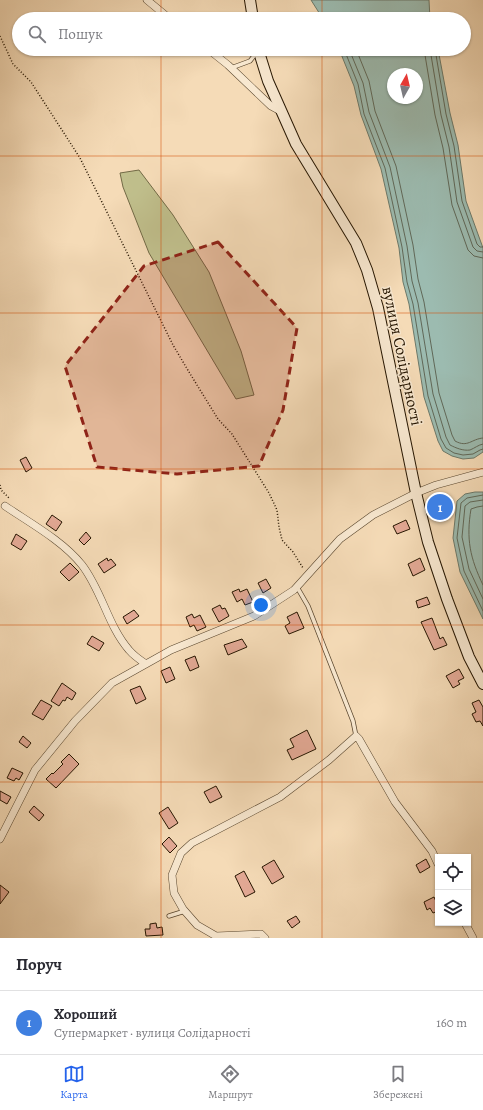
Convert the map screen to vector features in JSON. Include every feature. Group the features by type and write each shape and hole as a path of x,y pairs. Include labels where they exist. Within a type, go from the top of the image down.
{"main road":[{"path":"250,0 252,12"},
{"name":"вулиця Солідарності","path":"260,56 268,81 296,144 356,243 367,270 378,308 416,493 428,542 447,599 469,657 483,684"}],"street":[{"path":"147,0 162,12"},
{"path":"216,56 271,106 282,112"},
{"path":"0,839 35,770 75,721 112,684 171,650 254,616 294,590 340,539 373,515 416,493 436,485 483,472"},
{"path":"5,506 63,546 82,565 98,590 118,634 129,651 146,664"},
{"path":"265,938 261,934 216,936 197,925 185,911 174,893 172,875 181,853 192,843 280,797 329,760 356,736 395,802 432,851 435,858"},
{"path":"467,926 473,938"}],"lane":[{"path":"231,68 250,61 254,56"},
{"path":"297,586 308,606 353,721 356,736"},
{"path":"169,916 185,911"}],"path":[{"path":"0,36 14,64 30,82 80,158 173,345 218,419 232,434 269,493 277,510 278,527 282,540 293,552 308,574"}],"highlighted area":[{"path":"218,242 297,328 283,410 259,466 177,474 97,467 65,366 144,266"}],"shaded area":[{"path":"139,170 173,215 209,272 241,351 254,395 236,399 149,253 123,187 120,173"}],"water":[{"path":"311,0 429,0 430,12 319,12"},
{"path":"342,56 439,56 450,113 458,145 466,201 483,248 483,452 474,458 463,459 452,456 443,451 438,441 424,397 409,304 403,282 399,248 381,169 361,115 354,86"},
{"path":"483,492 483,619 460,572 453,538 457,501 465,494"}],"building":[{"path":"26,457 32,468 26,472 20,460"},
{"path":"443,502 446,510 437,512 434,505"},
{"path":"52,515 62,522 56,531 46,524"},
{"path":"406,520 410,529 397,534 393,526"},
{"path":"86,532 91,538 84,545 79,540"},
{"path":"16,534 27,541 21,550 11,544"},
{"path":"107,558 108,561 111,559 116,565 104,573 98,564"},
{"path":"420,558 425,570 413,576 408,564"},
{"path":"70,563 79,572 69,581 60,572"},
{"path":"266,579 271,588 263,593 258,583"},
{"path":"239,589 240,592 247,589 253,602 245,605 242,599 237,602 232,592"},
{"path":"427,597 430,604 418,608 416,601"},
{"path":"220,605 222,609 225,608 229,616 219,622 212,609"},
{"path":"134,610 139,616 127,624 123,617"},
{"path":"297,612 304,628 289,634 285,626 290,623 287,617"},
{"path":"192,614 194,618 200,615 206,627 197,631 194,625 190,627 186,617"},
{"path":"432,618 440,639 443,637 447,645 434,650 421,622"},
{"path":"92,636 104,643 99,651 87,644"},
{"path":"242,639 247,647 228,655 224,645"},
{"path":"195,656 199,667 190,671 185,660"},
{"path":"170,667 175,679 166,683 161,671"},
{"path":"459,669 464,678 458,681 460,684 453,688 446,676"},
{"path":"62,683 76,693 72,700 67,697 59,706 51,701"},
{"path":"140,686 146,699 136,704 130,690"},
{"path":"41,700 52,706 43,720 32,714"},
{"path":"479,700 483,707 483,726 480,721 476,722 472,714 476,712 472,703"},
{"path":"307,730 316,749 292,760 287,750 294,747 290,739"},
{"path":"23,736 31,743 27,748 19,742"},
{"path":"69,754 79,764 56,788 46,779 63,764 61,762"},
{"path":"12,768 23,773 19,780 16,778 14,781 7,778"},
{"path":"216,786 222,797 210,803 204,792"},
{"path":"0,791 11,797 7,804 0,800"},
{"path":"34,806 44,815 39,821 29,812"},
{"path":"168,807 178,823 169,829 159,813"},
{"path":"169,837 177,846 170,853 162,844"},
{"path":"426,859 430,867 420,873 416,865"},
{"path":"274,860 284,877 272,884 262,867"},
{"path":"244,871 255,892 245,897 235,876"},
{"path":"0,885 9,892 0,904"},
{"path":"434,897 435,912 433,913 430,908 427,910 424,902"},
{"path":"296,916 300,922 292,928 287,921"},
{"path":"156,923 157,928 162,927 163,935 146,936 145,929 150,929 150,924"}],"place":[{"name":"Хороший","path":"440,507"}]}
